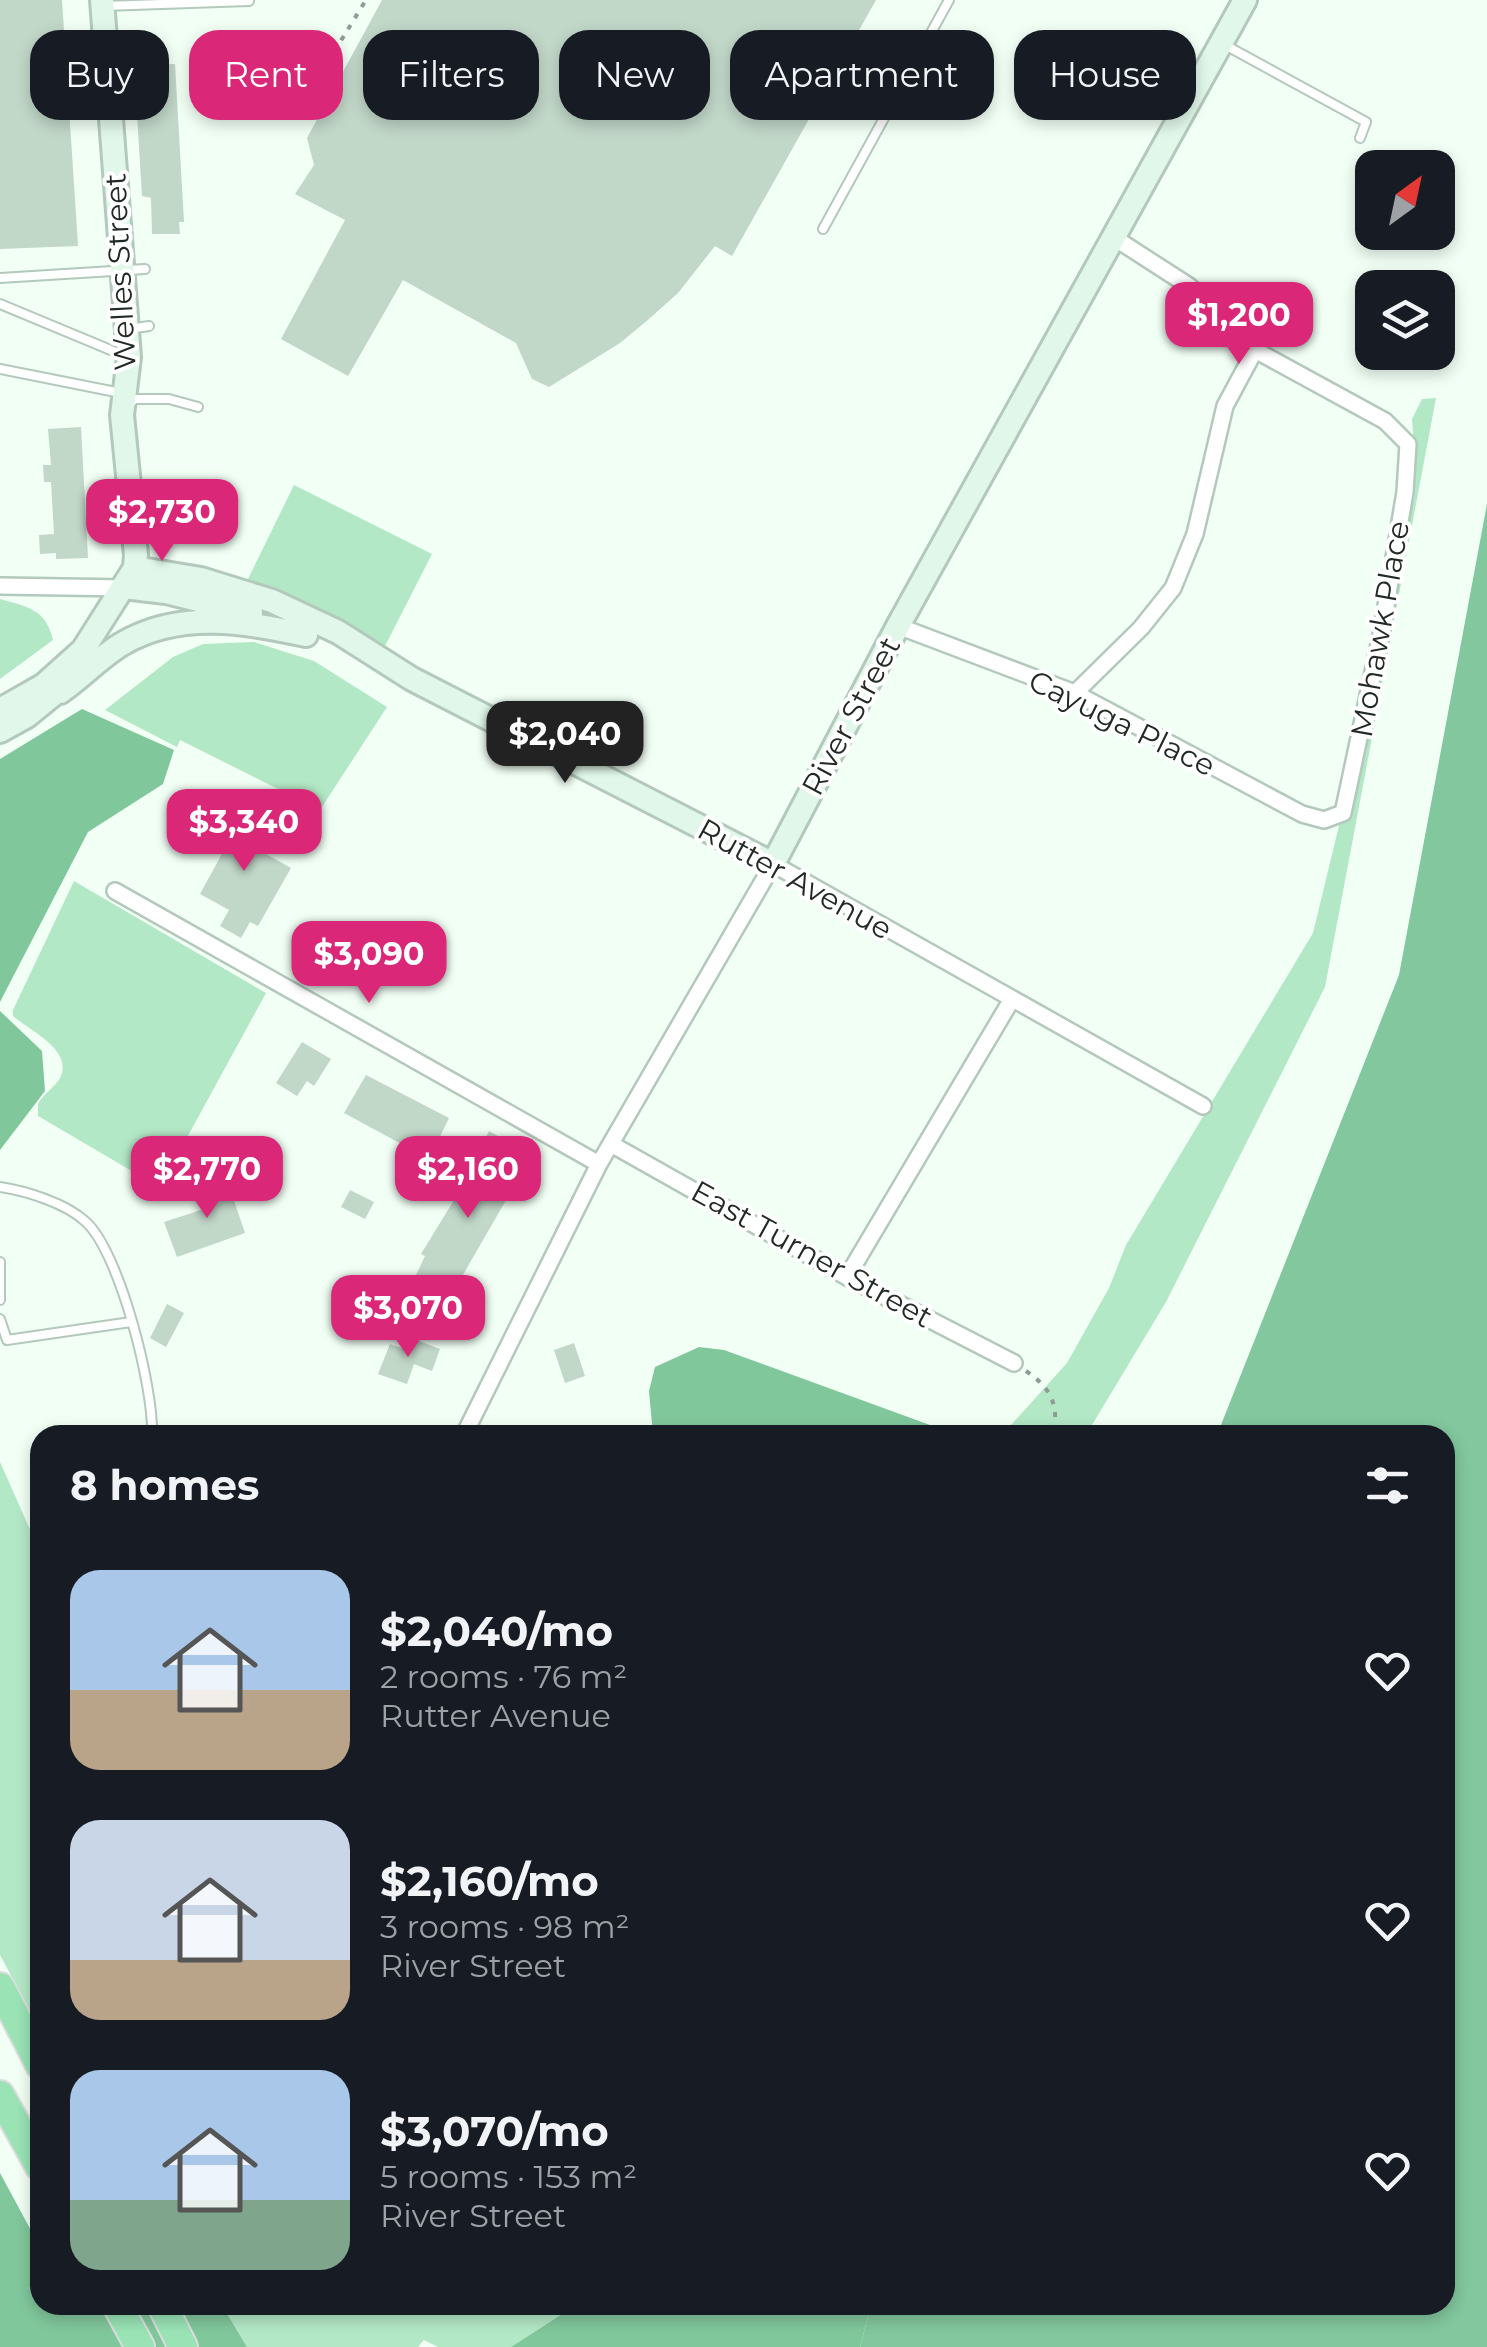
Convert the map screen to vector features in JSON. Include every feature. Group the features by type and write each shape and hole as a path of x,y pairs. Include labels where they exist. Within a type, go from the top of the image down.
{"highway":[{"path":"0,1987 30,2046"},
{"path":"0,2009 30,2064"},
{"path":"0,2095 30,2149"},
{"path":"122,2315 139,2346"}],"street":[{"name":"River Street","path":"469,1425 599,1164 773,864 898,626 1246,0"},
{"name":"Welles Street","path":"102,3 138,328 129,358 124,404 130,572"},
{"path":"1075,693 1141,628 1173,588 1195,534 1225,406 1255,350 1189,286 1113,237"},
{"name":"Mohawk Place","path":"1255,350 1385,420 1408,444 1409,460 1382,630 1344,813"},
{"path":"53,697 108,638 130,572"},
{"path":"0,710 44,685 83,650 130,572"},
{"name":"Rutter Avenue","path":"0,586 130,572 202,579 272,601 338,632 382,662 773,864 1203,1106"},
{"name":"Rutter Avenue","path":"130,572 382,662"},
{"path":"0,731 53,697 120,645 172,626 235,621 306,635"},
{"name":"Cayuga Place","path":"898,626 1075,693 1302,814 1324,820 1344,813"},
{"path":"115,891 599,1164"},
{"path":"846,1277 1012,998"},
{"name":"East Turner Street","path":"611,1144 846,1277 1014,1363"}],"lane":[{"path":"823,229 948,0"},
{"path":"102,3 249,1"},
{"path":"1222,43 1366,122 1360,138"},
{"path":"0,278 134,271"},
{"path":"0,304 129,358"},
{"path":"0,369 124,404 169,399 198,407"},
{"path":"0,1187 20,1190 88,1222 120,1280 148,1393 151,1425"},
{"path":"0,1262 0,1300"},
{"path":"0,1319 7,1340 131,1322"}],"path":[{"path":"343,38 366,0"},
{"path":"1014,1363 1041,1381 1052,1398 1056,1408 1053,1425"}],"shaded area":[{"path":"1436,398 1325,987 1166,1302 1092,1425 1011,1425 1067,1363 1109,1288 1126,1245 1313,933 1350,780 1415,461 1412,419 1422,399"},
{"path":"294,485 432,554 384,648 248,579"},
{"path":"1487,504 1487,2347 860,2347 868,2315 1455,2315 1455,1425 1221,1425 1399,975"},
{"path":"0,599 41,616 53,640 0,679"},
{"path":"254,642 314,661 387,707 320,810 180,740 177,747 105,710 173,657 203,644"},
{"path":"82,709 174,750 163,784 88,832 0,1002 0,759"},
{"path":"74,881 266,993 172,1165 142,1177 38,1116 38,1104 60,1078 61,1059 48,1042 13,1016"},
{"path":"0,1011 42,1051 45,1091 0,1150"},
{"path":"699,1347 724,1350 930,1425 652,1425 649,1391 655,1367"},
{"path":"0,1462 30,1530 30,2010 0,1955"},
{"path":"0,2173 30,2228 30,2315 228,2315 247,2347 0,2347"},
{"path":"228,2315 561,2315 511,2347 438,2347 424,2340 418,2347 247,2347"},
{"path":"561,2315 868,2315 860,2347 511,2347"}],"building":[{"path":"0,0 62,0 64,30 30,30 30,120 70,120 78,246 0,249"},
{"path":"382,0 876,0 859,30 730,30 730,120 808,120 732,256 715,246 678,293 649,319 620,343 549,387 532,379 516,343 403,280 348,376 281,339 345,220 295,194 314,165 307,138 317,120 343,120 343,72 363,35 363,120 539,120 539,30 366,30"},
{"path":"169,64 175,64 184,222 179,222 180,234 152,234 151,198 142,196 137,120 169,120"},
{"path":"81,427 88,558 56,559 56,553 40,554 39,535 54,534 51,482 44,482 43,465 51,465 48,429"},
{"path":"252,799 267,807 250,845 291,868 258,926 250,922 241,938 220,926 229,910 200,894 223,852 214,847 227,821 237,827"},
{"path":"302,1042 331,1059 314,1086 307,1081 297,1096 276,1083"},
{"path":"366,1075 449,1118 429,1159 344,1113"},
{"path":"489,1131 532,1155 441,1313 406,1296 425,1256 421,1254 473,1169 470,1167"},
{"path":"226,1177 245,1233 177,1257 164,1222 210,1207 202,1185"},
{"path":"350,1190 374,1202 365,1219 341,1207"},
{"path":"167,1304 184,1313 166,1347 150,1338"},
{"path":"411,1338 440,1349 432,1371 414,1364 407,1384 378,1374 390,1344 407,1350"},
{"path":"574,1343 585,1376 565,1383 554,1350"}]}
